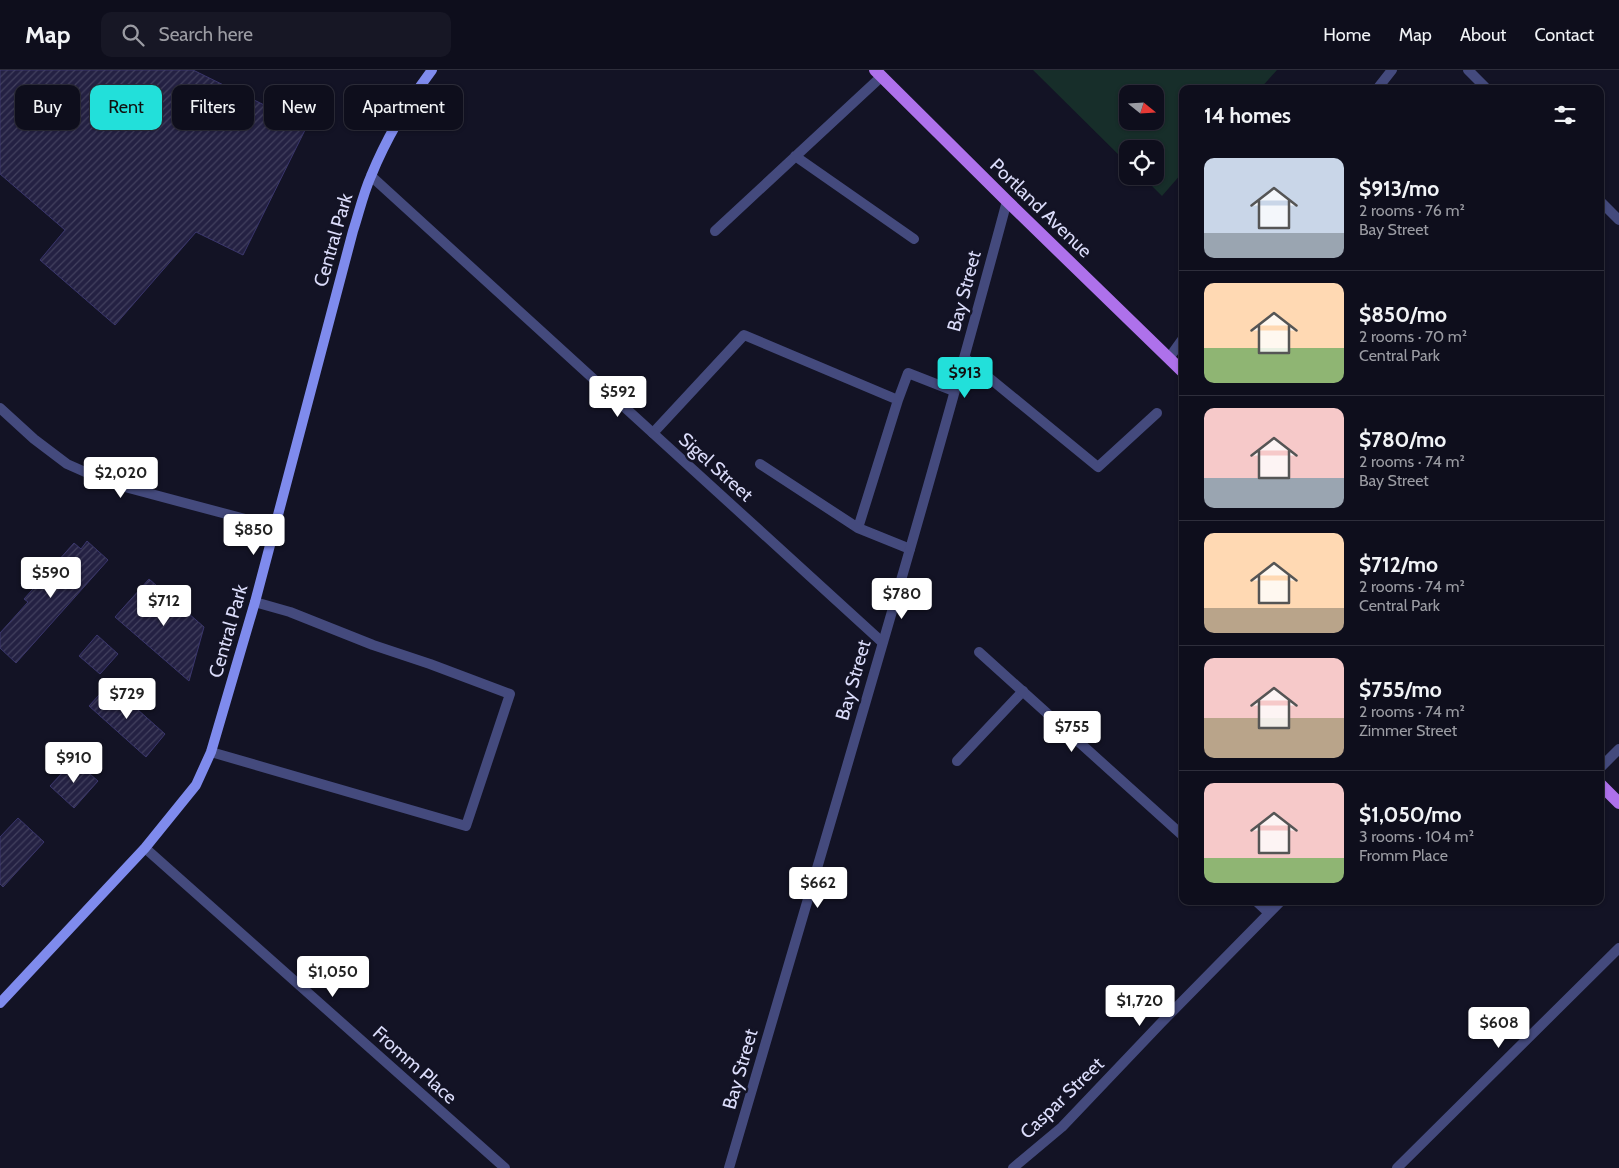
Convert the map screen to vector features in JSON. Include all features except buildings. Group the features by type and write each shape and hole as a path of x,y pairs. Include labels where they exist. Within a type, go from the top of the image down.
{"main road":[{"name":"Central Park","path":"0,1003 145,848 196,785 210,752 255,602 353,231 371,176 391,136 432,70"},
{"name":"Portland Avenue","path":"878,73 1179,368"},
{"path":"1604,788 1619,803"}],"street":[{"path":"1380,85 1392,70"},
{"path":"1468,70 1483,85"},
{"path":"715,231 795,156 878,73"},
{"path":"795,156 914,239"},
{"name":"Sigel Street","path":"371,176 882,642"},
{"name":"Bay Street","path":"729,1168 910,549 954,390 965,358 1007,201"},
{"path":"1604,205 1619,220"},
{"path":"653,433 744,335 898,400"},
{"path":"1169,358 1179,344"},
{"path":"965,358 1098,466 1158,413"},
{"path":"858,528 908,373 954,390"},
{"path":"0,408 34,440 67,464 110,484 275,527"},
{"path":"760,464 858,528 910,549"},
{"path":"210,752 466,826 510,694 373,645 290,612 255,602"},
{"path":"979,652 1179,832"},
{"path":"957,761 1023,691"},
{"path":"1604,764 1619,749"},
{"name":"Fromm Place","path":"145,848 502,1167"},
{"path":"1260,905 1269,913"},
{"name":"Caspar Street","path":"1013,1168 1062,1127 1277,905"},
{"path":"1397,1168 1619,948"}],"green space":[{"path":"1033,70 1277,70 1264,85 1179,85 1179,176 1162,196 1151,185 1164,185 1164,140 1119,140 1119,155"}]}
